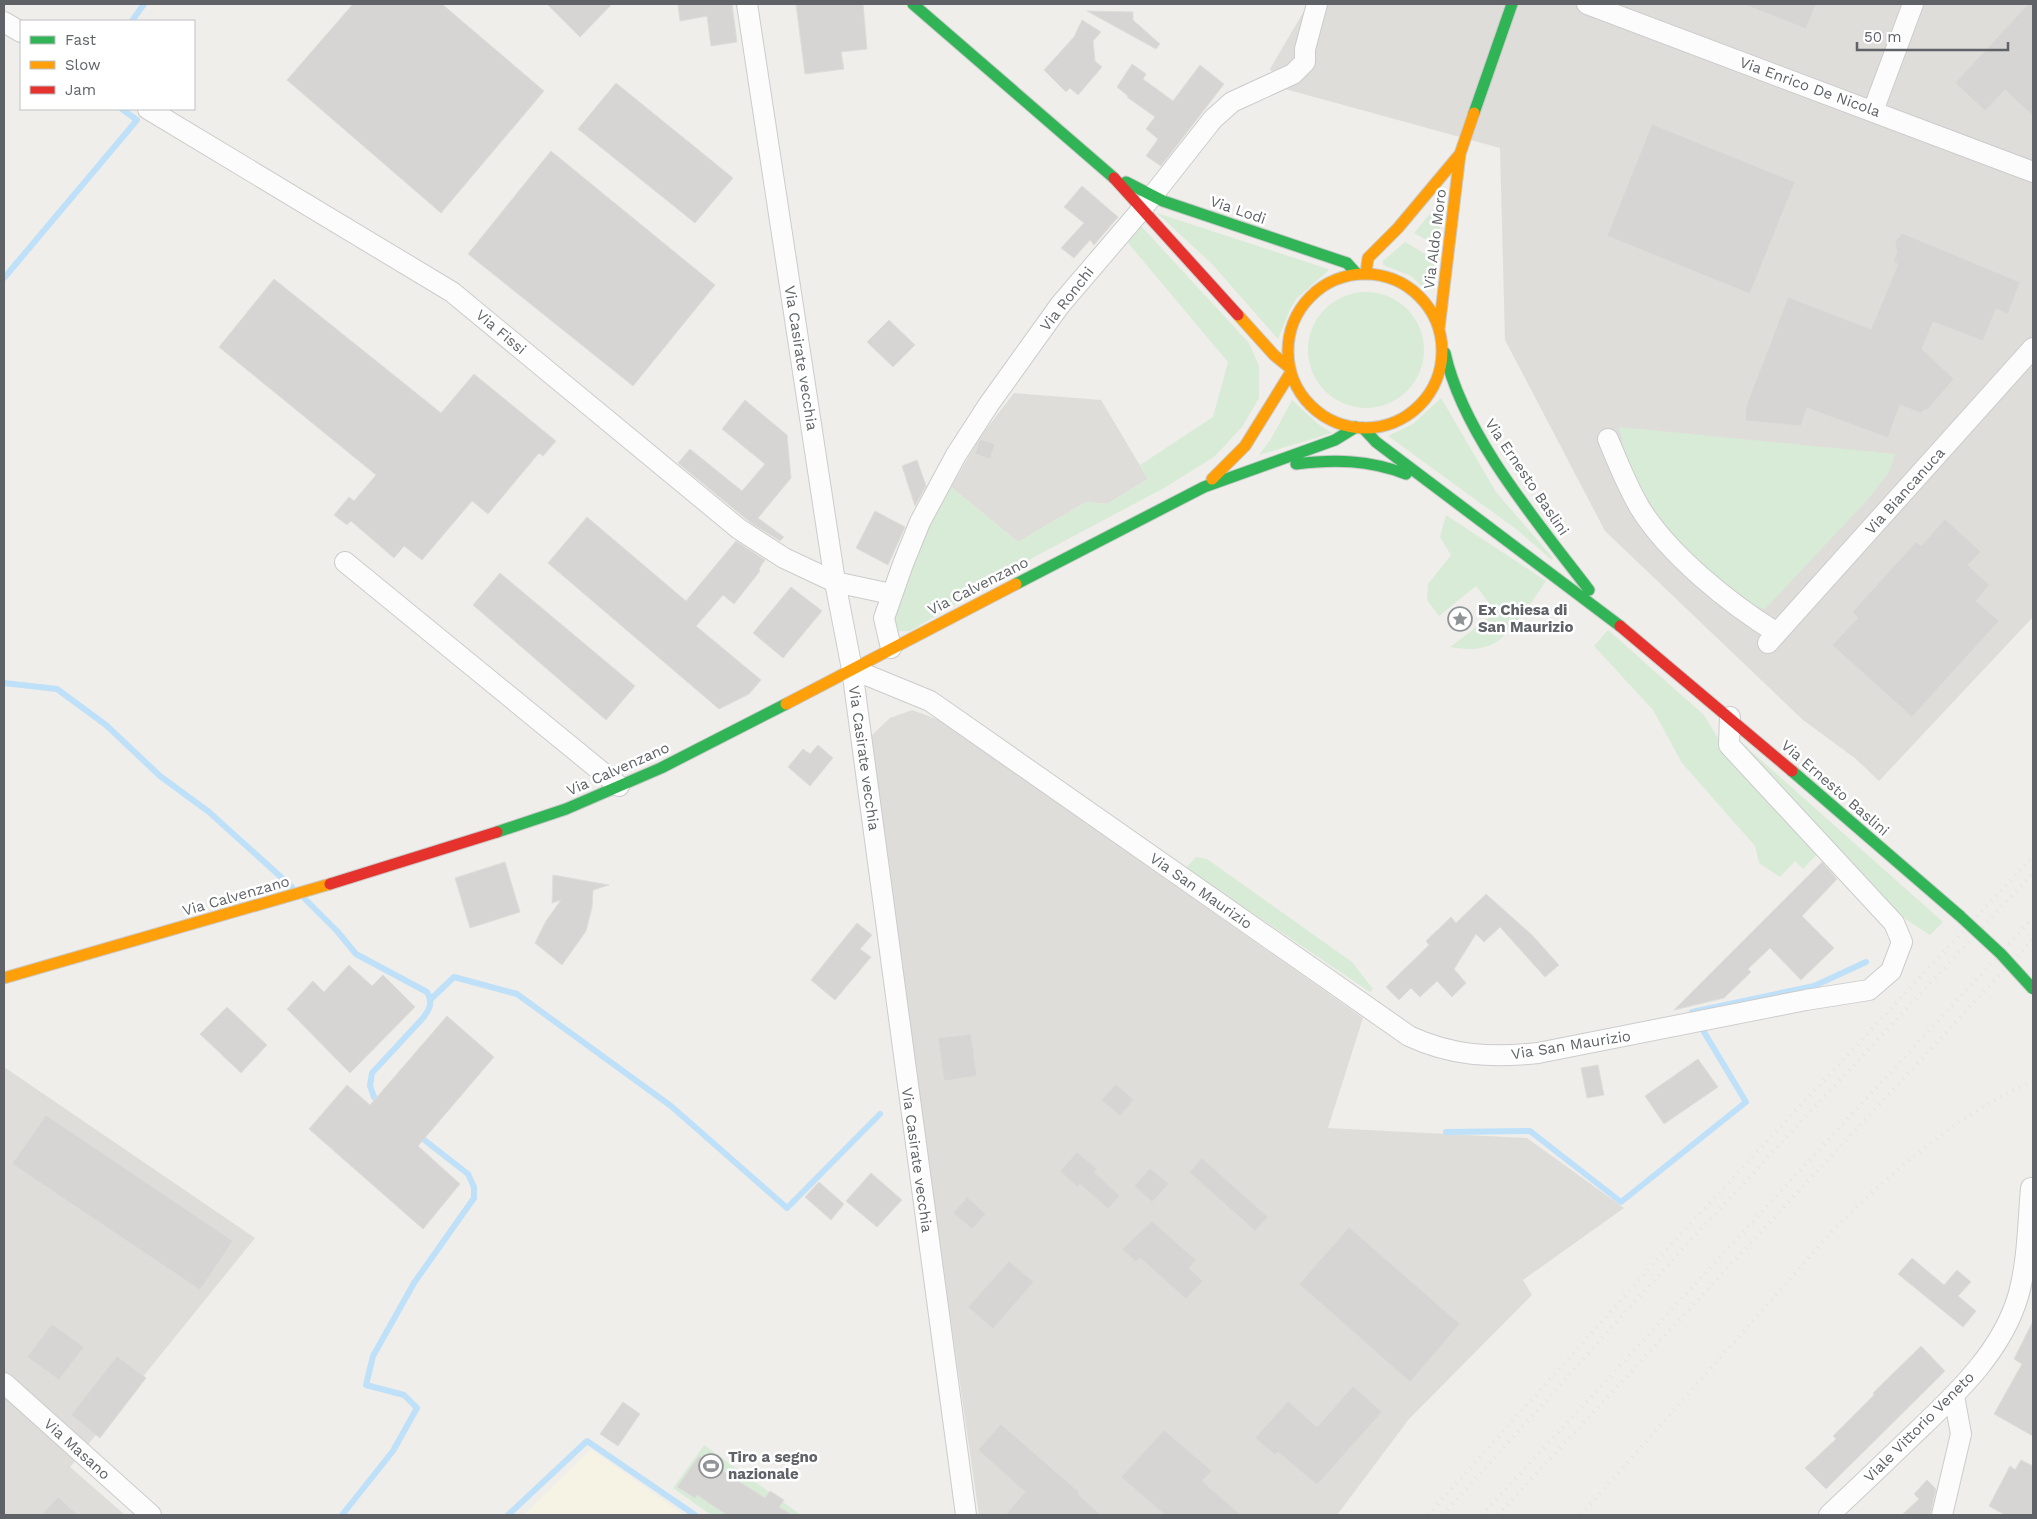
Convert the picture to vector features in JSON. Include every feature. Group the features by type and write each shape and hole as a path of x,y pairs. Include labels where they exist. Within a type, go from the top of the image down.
{"main road":[{"name":"Via Lodi","path":"913,4 1109,173 1147,202 1274,355 1290,370"},
{"name":"Via Aldo Moro","path":"1440,328 1460,154 1512,4"},
{"name":"Via Aldo Moro","path":"1361,274 1368,258 1398,228 1460,154"},
{"name":"Via Lodi","path":"1109,173 1147,202 1347,263 1361,274"},
{"path":"1361,274 1390,277 1412,289 1429,306 1440,328 1442,356 1436,381 1422,403 1401,419 1389,424 1360,428 1339,423 1323,415 1309,403 1298,388 1290,370 1288,350 1290,333 1294,322 1306,301 1334,280 1361,274"},
{"name":"Via Ernesto Baslini","path":"1442,342 1450,378 1493,456 1539,526 1610,616"},
{"name":"Via Calvenzano","path":"1204,487 1245,446 1290,370"},
{"name":"Via Calvenzano","path":"4,978 460,846 566,809 661,768 1204,487 1335,440 1360,428"},
{"name":"Via Ernesto Baslini","path":"1360,428 1429,482 1610,616 1960,916 2033,989"},
{"path":"1246,471 1316,461 1350,460 1379,463 1429,482"}],"street":[{"name":"Via Casirate vecchia","path":"747,4 835,582 852,669 949,1403 966,1515"},
{"name":"Via Ronchi","path":"891,648 884,618 920,522 956,455 989,404 1060,305 1147,202 1213,119 1232,102 1293,74 1305,62 1305,50 1317,4"},
{"name":"Via Enrico De Nicola","path":"1587,4 2033,172"},
{"path":"1873,111 1913,4"},
{"path":"4,22 20,31"},
{"name":"Via Fissi","path":"150,110 452,292 740,530 784,558 835,582 892,594"},
{"name":"Via Biancanuca","path":"1608,439 1623,477 1637,502 1668,543 1706,581 1753,619 1772,638 2033,348"},
{"path":"345,562 619,786"},
{"name":"Via San Maurizio","path":"852,669 930,701 1409,1036 1433,1048 1488,1056 1538,1053 1806,1000 1869,990 1891,971 1902,942 1894,923 1729,746 1730,717"},
{"name":"Viale Vittorio Veneto","path":"1829,1515 1954,1396 1982,1364 2004,1329 2019,1294 2025,1258 2031,1188"},
{"name":"Via Masano","path":"4,1383 151,1515"},
{"path":"1942,1515 1961,1434 1954,1396"}],"shaded area":[{"path":"1308,4 2033,4 2033,617 1879,781 1856,759 1803,720 1605,531 1505,340 1500,148 1285,89 1270,69"},
{"path":"1014,393 1101,400 1148,479 1107,504 1086,502 1018,542 951,487 980,437"},
{"path":"912,710 942,721 1363,1018 1328,1128 1527,1138 1624,1208 1523,1280 1532,1295 1409,1419 1337,1515 979,1515 869,757 870,737 890,718"},
{"path":"4,1067 255,1238 70,1467 125,1515 4,1515"},
{"path":"591,1449 684,1515 524,1515"}],"green space":[{"path":"1442,199 1439,247 1414,233"},
{"path":"1157,213 1328,269 1328,271 1297,298 1290,309 1278,339 1212,264"},
{"path":"1141,226 1249,343 1259,366 1259,398 1242,427 1214,457 1164,488 1038,555 910,631 897,631 890,615 927,527 951,487 1018,542 1086,502 1107,504 1148,479 1140,465 1213,417 1228,362 1128,243"},
{"path":"1405,242 1435,260 1431,289 1425,289 1411,276 1383,265 1383,261"},
{"path":"1366,292 1388,296 1407,309 1420,328 1424,350 1420,372 1407,391 1388,404 1366,408 1344,404 1325,391 1312,372 1308,350 1312,328 1325,309 1344,296"},
{"path":"1441,398 1496,492 1553,558 1552,560 1516,529 1388,436 1413,424"},
{"path":"1292,400 1318,424 1332,433 1259,455 1271,439"},
{"path":"1619,427 1895,454 1889,472 1869,498 1765,609 1757,607 1710,572 1663,525 1627,463"},
{"path":"1446,515 1546,581 1507,633 1500,640 1482,648 1450,647 1496,612 1476,586 1439,616 1427,600 1428,584 1451,555 1440,537"},
{"path":"1608,630 1704,715 1725,750 1744,745 1943,922 1930,935 1901,916 1819,852 1803,869 1795,861 1780,877 1759,863 1755,846 1682,763 1653,710 1594,646"},
{"path":"1196,857 1207,859 1352,962 1373,989 1370,992 1186,868"},
{"name":"Tiro a segno nazionale","path":"704,1445 801,1515 711,1515 673,1488"}],"building":[{"path":"353,4 442,4 544,91 441,213 287,80"},
{"path":"547,4 612,4 580,37"},
{"path":"732,4 737,42 711,46 707,16 680,21 678,5"},
{"path":"796,4 863,4 867,49 841,52 844,69 805,74"},
{"path":"1743,4 1816,4 1806,29"},
{"path":"2028,4 2033,4 2033,116 2005,90 1985,111 1955,83"},
{"path":"1087,11 1133,12 1133,20 1160,44 1156,49"},
{"path":"1082,20 1101,32 1093,41 1095,61 1102,67 1078,95 1070,88 1066,92 1044,70 1074,37"},
{"path":"1132,64 1146,74 1143,79 1173,101 1200,65 1224,84 1161,166 1146,156 1158,139 1146,129 1155,117 1127,97 1117,87"},
{"path":"616,83 733,178 695,223 578,129"},
{"path":"1652,124 1795,182 1750,294 1607,236"},
{"path":"551,151 715,285 633,386 468,254"},
{"path":"1082,186 1118,217 1094,245 1090,240 1074,258 1061,248 1084,223 1064,207"},
{"path":"1902,233 2020,282 2008,314 1996,309 1983,341 1933,322 1922,349 1954,379 1927,410 1925,409 1921,413 1900,405 1888,438 1807,408 1801,426 1745,421 1746,406 1788,297 1871,329 1898,264 1893,262 1897,252 1895,242"},
{"path":"274,279 441,413 474,374 556,441 543,456 539,453 488,514 472,501 422,560 404,546 394,558 351,521 347,525 334,515 349,497 354,501 376,475 219,347"},
{"path":"889,320 915,345 893,367 867,342"},
{"path":"745,400 787,435 791,478 758,518 784,537 780,541 751,523 678,463 690,449 742,491 765,464 722,429"},
{"path":"980,439 995,444 990,459 975,454"},
{"path":"917,460 926,486 915,506 902,466"},
{"path":"875,511 905,527 888,565 856,548"},
{"path":"587,517 686,601 736,541 765,560 759,569 760,571 734,604 723,595 696,626 761,680 749,694 719,709 548,563"},
{"path":"1945,519 1981,552 1968,565 1989,585 1976,601 1999,621 1912,717 1832,645 1858,618 1852,612 1916,542 1921,546"},
{"path":"500,573 635,686 606,720 473,605"},
{"path":"791,587 822,611 783,658 753,633"},
{"path":"818,745 833,758 810,786 788,767 803,749 810,754"},
{"path":"505,862 520,912 470,928 455,878"},
{"path":"1822,862 1837,879 1802,916 1834,948 1801,980 1770,948 1748,969 1751,972 1724,998 1674,1010"},
{"path":"553,875 609,885 593,890 592,907 586,931 562,965 535,943 546,921 561,900 552,903"},
{"path":"1486,894 1532,935 1559,965 1545,977 1500,927 1484,942 1476,934 1454,969 1466,983 1452,997 1437,981 1420,997 1411,988 1399,1000 1386,987 1429,945 1426,941 1451,917 1456,923"},
{"path":"857,923 872,935 860,949 871,957 835,1000 811,980"},
{"path":"349,965 372,986 383,975 415,1007 350,1073 287,1009 313,981 324,992"},
{"path":"227,1007 267,1045 241,1073 200,1034"},
{"path":"447,1016 494,1057 418,1146 460,1184 423,1229 309,1129 347,1085 370,1105"},
{"path":"971,1034 977,1076 944,1081 938,1038"},
{"path":"1698,1059 1718,1087 1664,1124 1645,1096"},
{"path":"1598,1065 1604,1095 1587,1098 1581,1068"},
{"path":"1116,1084 1134,1100 1120,1116 1101,1100"},
{"path":"46,1115 233,1241 200,1290 12,1164"},
{"path":"1077,1152 1097,1169 1094,1172 1120,1196 1108,1209 1080,1184 1077,1187 1060,1171"},
{"path":"1202,1158 1268,1217 1255,1231 1189,1172"},
{"path":"1150,1168 1169,1184 1152,1202 1134,1186"},
{"path":"871,1173 902,1200 877,1227 846,1201"},
{"path":"819,1182 844,1204 831,1220 805,1197"},
{"path":"967,1197 986,1214 972,1229 953,1213"},
{"path":"1152,1221 1196,1260 1189,1268 1203,1281 1186,1299 1140,1258 1136,1262 1122,1249"},
{"path":"1349,1227 1460,1324 1410,1382 1299,1284"},
{"path":"1912,1258 1944,1285 1957,1270 1971,1282 1958,1296 1976,1311 1963,1327 1898,1274"},
{"path":"1009,1261 1034,1282 993,1329 968,1307"},
{"path":"2033,1321 2033,1436 1994,1414 2022,1364 2014,1359"},
{"path":"52,1324 84,1347 59,1380 27,1357"},
{"path":"1921,1346 1945,1371 1826,1489 1805,1468 1836,1439 1833,1436"},
{"path":"117,1356 146,1378 100,1438 71,1415"},
{"path":"1353,1386 1382,1412 1317,1485 1278,1452 1275,1455 1255,1438 1288,1401 1317,1427"},
{"path":"623,1402 640,1414 618,1446 600,1434"},
{"path":"1001,1424 1079,1492 1078,1494 1101,1515 1005,1515 1025,1492 978,1450"},
{"path":"1164,1430 1212,1471 1202,1481 1241,1515 1165,1515 1121,1477"},
{"name":"Tiro a segno nazionale","path":"699,1456 765,1498 770,1491 784,1500 779,1507 792,1515 727,1515 697,1495 695,1498 677,1487"},
{"path":"2021,1460 2033,1466 2033,1515 2005,1515 1989,1506 2010,1466 2015,1470"},
{"path":"1927,1480 1936,1489 1930,1515 1902,1515 1919,1499 1914,1494"},
{"path":"58,1497 78,1515 41,1515"}],"waterway":[{"path":"133,20 144,4"},
{"path":"4,278 137,120 123,110"},
{"path":"4,683 57,689 106,725 160,776 209,812 292,887"},
{"path":"305,899 337,931 356,954 427,992 429,996 430,1005 423,1018 372,1073 370,1086 374,1097 382,1104"},
{"path":"1692,1012 1814,986 1866,962"},
{"path":"431,999 454,977 517,994 671,1106 787,1208 880,1114"},
{"path":"1446,1132 1530,1131 1621,1202 1746,1102 1704,1032"},
{"path":"342,1515 393,1451 417,1408 404,1395 366,1385 373,1356 414,1283 474,1198 474,1187 468,1174 418,1135"},
{"path":"508,1515 587,1441 695,1515"}],"railway":[{"path":"1428,1515 1666,1250 2033,856"},
{"path":"1443,1515 1675,1257 2033,873"},
{"path":"1482,1515 2033,918"},
{"path":"1498,1515 2033,939"},
{"path":"1581,1515 1836,1227 1904,1164 1928,1145 2005,1094 2033,1081"}],"traffic: fast":[{"path":"913,4 1114,178"},
{"path":"1474,113 1512,4"},
{"path":"1126,182 1163,201 1347,263 1357,274"},
{"path":"1445,353 1454,384 1485,446 1526,507 1589,590"},
{"path":"1016,584 1204,487 1335,440 1356,427"},
{"path":"1363,428 1376,442 1620,626"},
{"path":"1296,464 1324,461 1365,463 1406,474"},
{"path":"497,832 566,809 661,768 786,704"},
{"path":"1792,771 1960,916"},
{"path":"1960,916 2001,954 2033,989"}],"traffic: slow":[{"path":"1439,329 1460,154 1474,113"},
{"path":"1366,273 1368,258 1398,228 1460,154"},
{"path":"1365,274 1380,275 1394,280 1408,287 1419,297 1429,308 1436,322 1441,336 1442,351 1441,366 1436,380 1429,394 1419,405 1408,415 1394,422 1380,427 1365,428 1350,427 1336,422 1322,415 1311,405 1301,394 1294,380 1289,366 1288,351 1289,336 1294,322 1301,308 1311,297 1322,287 1336,280 1350,275 1365,274"},
{"path":"1238,315 1274,355 1290,368"},
{"path":"1212,479 1245,446 1291,372"},
{"path":"786,704 1016,584"},
{"path":"4,978 330,884"}],"traffic: jam":[{"path":"1114,178 1238,315"},
{"path":"1620,626 1792,771"},
{"path":"330,884 497,832"}],"place":[{"name":"Ex Chiesa di San Maurizio","path":"1460,619"},
{"name":"Tiro a segno nazionale","path":"711,1466"}]}
